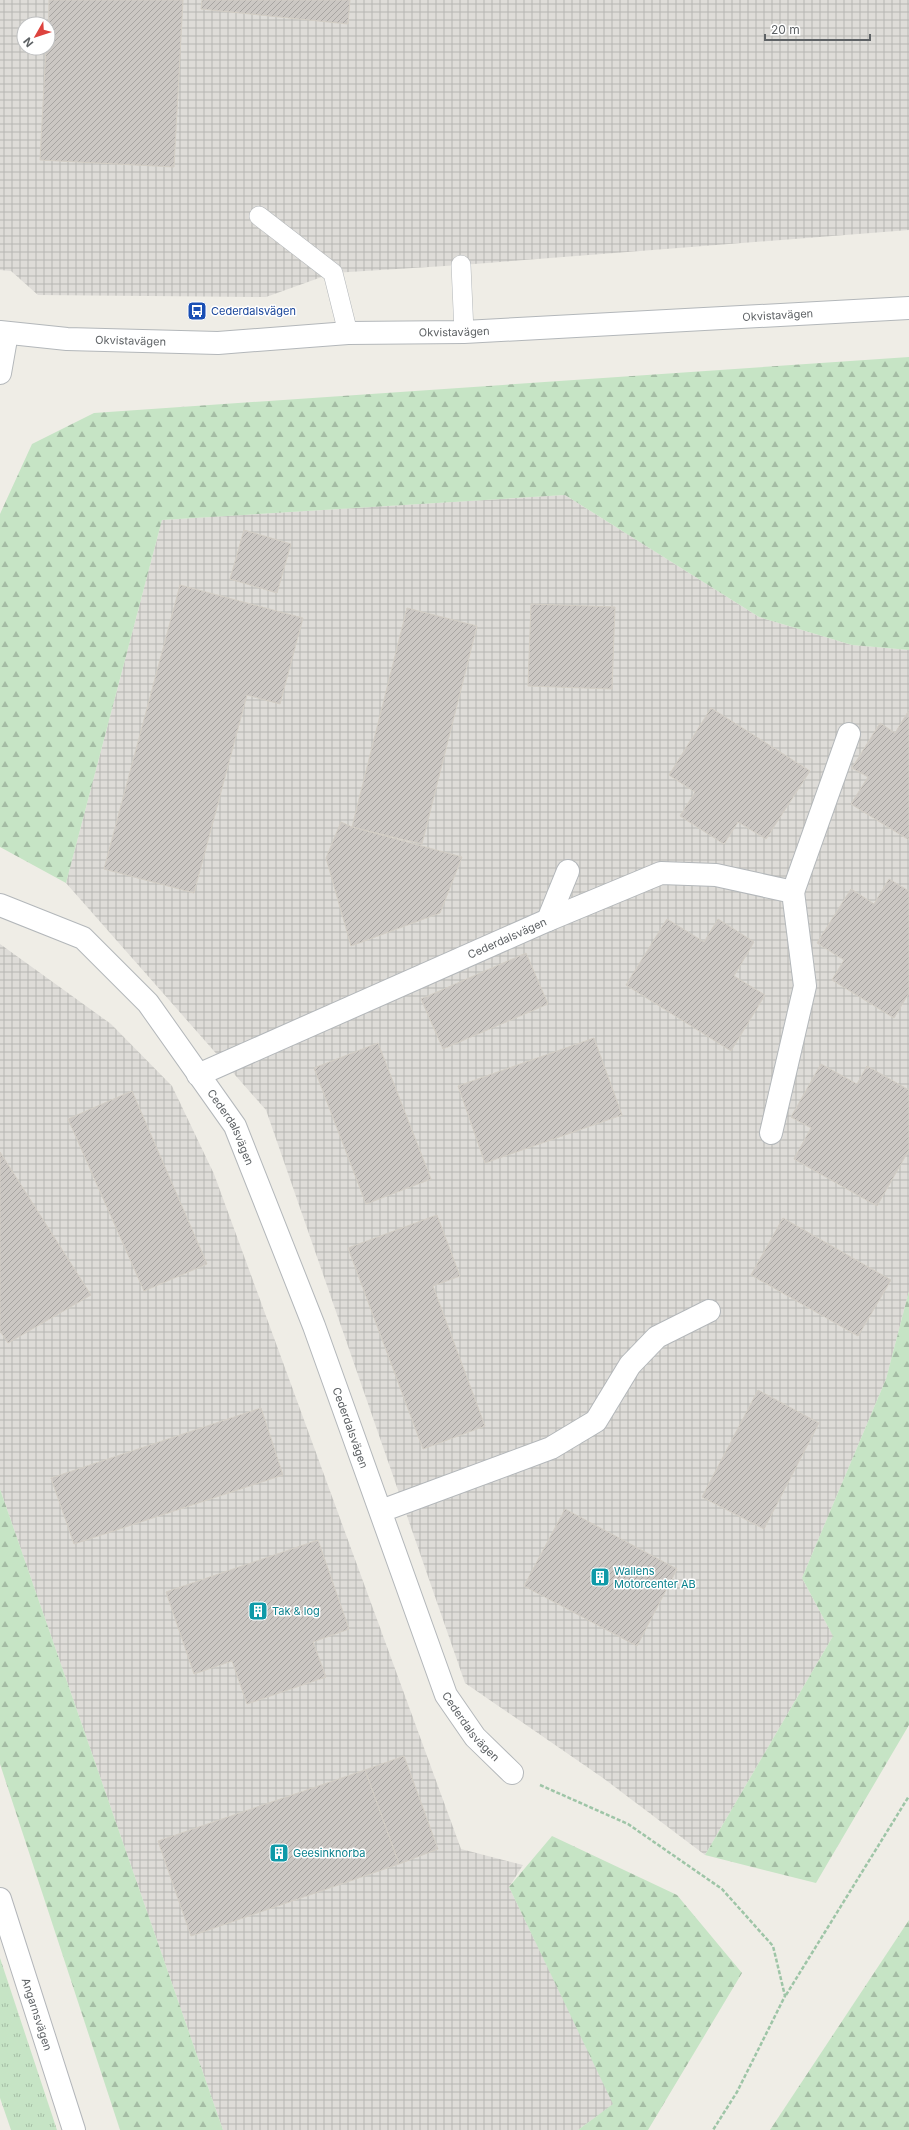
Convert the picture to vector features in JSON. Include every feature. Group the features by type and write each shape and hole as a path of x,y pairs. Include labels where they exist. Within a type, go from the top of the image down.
{"street":[{"name":"Okvistavägen","path":"3,332 67,339 218,342 348,332 464,332 909,308"},
{"path":"0,373 3,332"},
{"path":"771,1133 805,986 794,892 849,734"},
{"name":"Cederdalsvägen","path":"198,1075 548,920 568,871"},
{"path":"548,920 661,873 716,875 794,892"},
{"name":"Cederdalsvägen","path":"0,905 83,938 148,1003 235,1126 314,1326 446,1695 475,1737 512,1773"},
{"path":"381,1511 551,1448 596,1421 630,1365 656,1337 708,1311"},
{"name":"Angarnsvägen","path":"0,1899 74,2130"}],"lane":[{"path":"259,216 333,273 348,332"},
{"path":"461,265 464,332"}],"path":[{"path":"512,1773 628,1824 722,1889 774,1946 785,1996"},
{"path":"713,2130 737,2092 785,1996 909,1796"}],"shaded area":[{"path":"0,0 909,0 909,230 461,265 333,273 266,297 38,295 11,271 0,270"},
{"path":"565,495 759,617 852,645 909,650 909,1291 886,1379 802,1578 833,1636 705,1855 603,1778 465,1683 266,1110 66,883 162,520"},
{"path":"0,944 111,1024 172,1086 214,1174 461,1849 523,1865 509,1887 614,2104 578,2130 223,2130 0,1489"}],"green space":[{"path":"909,357 909,650 852,645 759,617 565,495 162,520 66,883 0,847 0,514 32,444 94,413"},
{"path":"909,1291 909,1725 816,1883 705,1855 833,1636 802,1578 886,1379"},
{"path":"0,1489 223,2130 120,2130 0,1764"},
{"path":"552,1836 677,1895 742,1973 648,2130 578,2130 613,2104 509,1887"},
{"path":"909,1920 909,2130 770,2130"},
{"path":"0,1958 57,2130 11,2130 0,2098"}],"building":[{"path":"49,0 183,0 174,167 40,160 46,56 56,56 56,16 49,16"},
{"path":"202,0 350,0 348,24 201,9"},
{"path":"244,530 291,544 277,593 230,579"},
{"path":"180,585 303,618 280,704 247,695 194,893 104,869"},
{"path":"531,604 615,607 612,689 528,686"},
{"path":"407,608 477,626 422,844 352,827"},
{"path":"711,708 810,771 766,839 738,822 724,844 680,816 695,792 669,775"},
{"path":"909,710 909,840 851,804 868,777 852,768 880,723 895,733"},
{"path":"341,822 352,827 462,857 440,913 351,946 326,858"},
{"path":"889,879 909,891 909,993 894,1018 832,980 844,960 817,943 851,889 874,904"},
{"path":"667,919 704,942 718,919 754,942 734,976 765,995 731,1051 626,985"},
{"path":"526,953 548,1004 443,1049 421,999"},
{"path":"594,1038 622,1115 485,1163 458,1086"},
{"path":"378,1043 431,1179 366,1204 314,1068"},
{"path":"821,1064 857,1084 867,1066 909,1090 909,1150 877,1206 794,1159 811,1128 791,1117"},
{"path":"132,1091 207,1264 144,1291 68,1119"},
{"path":"0,1152 91,1295 8,1343 0,1331"},
{"path":"437,1215 460,1276 433,1286 485,1426 423,1449 348,1248"},
{"path":"783,1218 891,1280 858,1336 751,1275"},
{"path":"758,1390 819,1423 764,1529 702,1497"},
{"path":"261,1408 283,1475 74,1544 51,1478"},
{"name":"Wallens Motorcenter AB","path":"565,1509 677,1569 637,1646 524,1586"},
{"name":"Tak & log","path":"318,1540 349,1629 313,1642 326,1677 247,1704 232,1661 194,1674 166,1592"},
{"name":"Geesinknorba","path":"404,1756 438,1849 399,1864 365,1770"},
{"name":"Geesinknorba","path":"365,1770 399,1864 191,1936 158,1841"}],"place":[{"name":"Cederdalsvägen","path":"197,311"},
{"name":"Wallens Motorcenter AB","path":"600,1577"},
{"name":"Tak & log","path":"258,1611"},
{"name":"Geesinknorba","path":"279,1853"}]}
